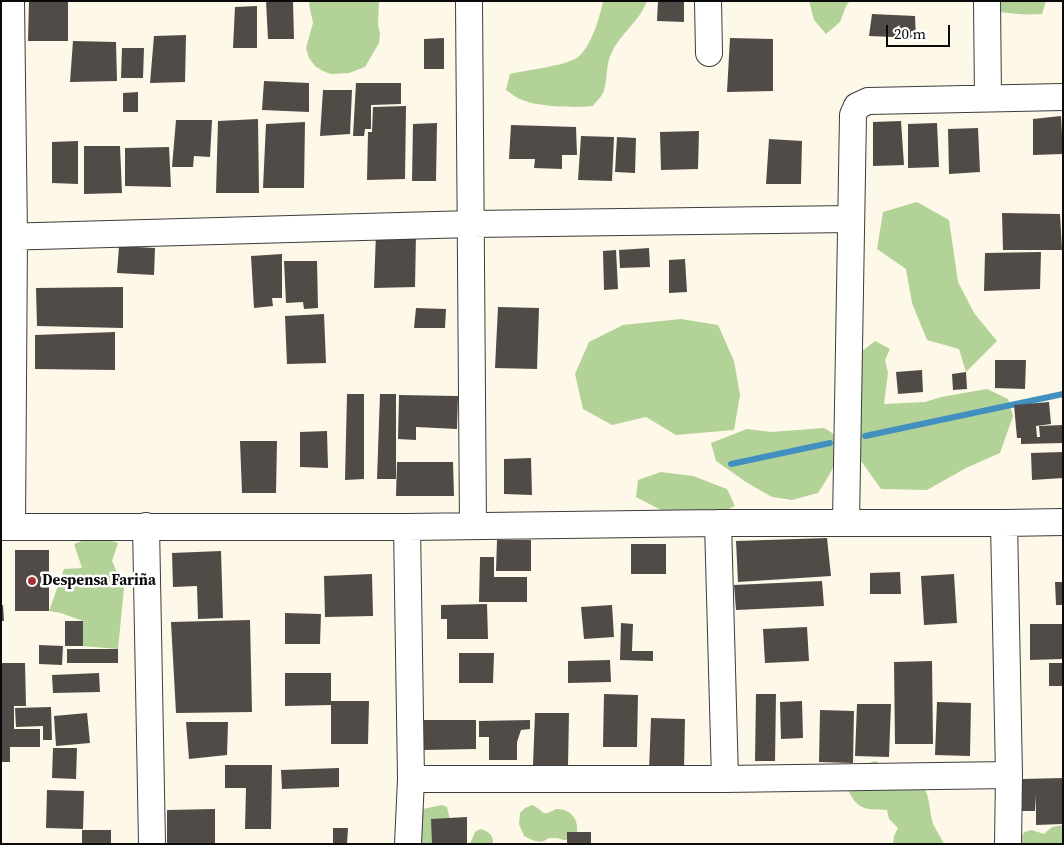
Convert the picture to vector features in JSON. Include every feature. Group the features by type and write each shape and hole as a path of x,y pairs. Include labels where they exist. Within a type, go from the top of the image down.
{"street":[{"path":"11,1 7,527 407,527 846,522 1063,522"},
{"path":"469,1 473,526"},
{"path":"708,1 709,53"},
{"path":"987,1 988,98"},
{"path":"846,522 853,115 858,106 868,101 1063,97"},
{"path":"8,237 472,224 850,219"},
{"path":"718,523 725,779"},
{"path":"1004,523 1009,775 1008,844"},
{"path":"146,526 152,844"},
{"path":"407,527 411,779 408,844"},
{"path":"411,779 725,779 1009,775"}],"green space":[{"path":"310,1 379,1 379,43 365,67 349,73 331,74 315,66 309,58 306,48 313,23"},
{"path":"603,1 647,1 612,52 608,62 603,92 593,106 566,107 536,104 518,98 506,90 510,74 555,65 578,57 591,39"},
{"path":"809,1 850,1 840,22 826,34 814,20"},
{"path":"994,1 1046,1 1042,14 1013,14 995,11"},
{"path":"917,202 949,220 958,282 974,313 997,341 966,372 959,349 927,340 912,303 906,269 877,249 883,212"},
{"path":"681,319 718,325 734,361 740,395 734,430 676,435 646,417 612,425 583,409 575,374 589,342 623,325"},
{"path":"875,341 890,349 885,360 888,373 884,404 925,402 941,397 987,389 1008,399 1013,416 1000,453 966,468 927,490 881,489 861,461 855,432 857,355"},
{"path":"824,428 833,434 837,442 837,457 834,465 818,493 792,500 772,497 716,461 711,443 747,429 771,432"},
{"path":"661,472 693,476 727,489 735,506 714,516 663,511 636,497 638,480"},
{"path":"95,536 118,543 112,561 124,588 118,649 83,646 83,621 49,611 64,569 82,568 74,544"},
{"path":"875,761 921,784 927,794 934,826 944,844 893,844 898,828 889,819 887,810 863,808 855,802 848,790 860,766"},
{"path":"442,805 447,807 450,820 465,844 410,844 423,809"},
{"path":"532,805 543,813 561,809 570,813 577,824 577,834 565,840 548,838 544,841 524,836 519,824 520,813"},
{"path":"1063,825 1063,844 1018,844 1024,832 1032,830 1044,834 1052,827"},
{"path":"480,829 490,834 493,838 493,844 470,844 475,832"}],"building":[{"path":"29,1 68,1 68,41 28,41"},
{"path":"266,1 293,1 294,39 268,39"},
{"path":"658,1 684,1 684,22 657,21"},
{"path":"257,6 257,48 233,48 235,7"},
{"path":"872,14 915,16 916,38 869,36"},
{"path":"186,35 185,82 150,83 154,36"},
{"path":"444,38 444,69 424,69 424,39"},
{"path":"730,38 773,39 773,91 727,92"},
{"path":"73,41 116,42 117,81 70,82"},
{"path":"122,48 144,48 143,78 121,78"},
{"path":"264,81 309,83 309,112 262,110"},
{"path":"356,83 401,83 401,104 371,105 371,129 365,129 364,136 353,136"},
{"path":"323,90 352,90 350,134 320,136"},
{"path":"138,92 138,112 123,112 123,93"},
{"path":"406,106 405,179 367,180 368,132 372,132 373,107"},
{"path":"1061,116 1063,154 1033,155 1033,119"},
{"path":"258,119 259,193 216,193 218,121"},
{"path":"176,120 212,120 210,157 194,156 193,167 172,167"},
{"path":"901,121 904,165 873,166 873,122"},
{"path":"305,122 304,188 263,188 266,124"},
{"path":"437,123 436,181 412,181 413,124"},
{"path":"937,123 939,167 908,168 908,124"},
{"path":"511,125 576,127 577,155 562,155 562,169 534,168 535,159 509,159"},
{"path":"978,128 980,172 949,174 948,129"},
{"path":"699,131 698,169 661,170 660,132"},
{"path":"581,136 614,137 612,181 578,180"},
{"path":"617,137 636,138 635,173 615,172"},
{"path":"769,139 802,141 801,184 766,184"},
{"path":"78,141 78,184 52,183 52,142"},
{"path":"84,146 120,146 122,193 84,194"},
{"path":"169,147 171,187 125,186 125,148"},
{"path":"1002,213 1060,214 1062,250 1003,250"},
{"path":"376,233 416,234 415,287 374,288"},
{"path":"119,246 155,248 154,275 117,273"},
{"path":"649,248 650,267 620,268 619,250"},
{"path":"616,250 618,289 604,290 603,251"},
{"path":"1041,252 1040,289 984,291 985,253"},
{"path":"282,254 282,298 272,298 273,306 254,308 251,256"},
{"path":"685,259 687,292 669,293 669,260"},
{"path":"284,261 317,261 318,308 304,309 303,302 286,303"},
{"path":"123,287 123,328 37,326 36,288"},
{"path":"498,307 539,308 537,369 495,368"},
{"path":"416,308 446,309 445,328 414,328"},
{"path":"324,314 326,363 287,364 285,316"},
{"path":"115,332 115,370 35,369 35,335"},
{"path":"995,360 1026,360 1025,389 995,388"},
{"path":"922,370 923,392 898,394 896,372"},
{"path":"966,372 967,389 953,390 952,374"},
{"path":"347,394 364,394 364,479 345,480"},
{"path":"380,394 396,394 396,479 377,479"},
{"path":"399,395 458,396 457,429 416,427 416,440 398,439"},
{"path":"1049,402 1051,424 1036,426 1037,437 1040,437 1039,426 1063,425 1063,443 1021,444 1021,438 1017,438 1014,405"},
{"path":"327,431 328,468 300,467 300,432"},
{"path":"240,441 277,441 276,493 242,493"},
{"path":"1063,452 1063,478 1032,480 1031,453"},
{"path":"531,458 532,495 504,494 504,459"},
{"path":"397,462 453,462 454,496 396,496"},
{"path":"827,538 831,576 738,582 736,541"},
{"path":"497,540 531,540 531,571 496,571"},
{"path":"631,544 666,544 666,574 631,574"},
{"name":"Despensa Fariña","path":"15,550 49,550 49,611 15,611"},
{"path":"221,551 223,618 198,619 197,586 173,587 172,553"},
{"path":"480,557 494,557 494,577 527,577 527,602 479,602"},
{"path":"900,572 901,594 870,594 870,573"},
{"path":"372,574 373,616 325,617 324,576"},
{"path":"954,574 957,623 924,625 921,576"},
{"path":"822,581 824,606 736,610 734,585"},
{"path":"1055,582 1063,582 1063,605 1056,605"},
{"path":"487,604 488,639 447,639 447,619 441,619 441,605"},
{"path":"1,605 3,605 4,621 1,621"},
{"path":"612,605 614,637 584,639 581,607"},
{"path":"285,613 321,614 320,644 285,644"},
{"path":"250,620 252,712 176,713 171,622"},
{"path":"65,621 83,621 83,646 65,646"},
{"path":"621,623 633,624 632,651 653,651 653,661 620,660"},
{"path":"1030,624 1063,624 1063,659 1030,660"},
{"path":"807,627 809,661 765,663 763,629"},
{"path":"39,645 63,646 62,665 39,664"},
{"path":"67,649 118,649 118,663 67,663"},
{"path":"459,653 494,653 493,683 459,683"},
{"path":"610,660 611,682 568,683 568,661"},
{"path":"932,661 933,744 895,744 894,662"},
{"path":"1,663 25,663 26,706 14,706 14,729 40,729 40,747 10,747 10,762 1,762"},
{"path":"1049,663 1063,663 1063,686 1049,686"},
{"path":"99,673 100,692 53,693 52,675"},
{"path":"285,673 331,673 331,701 369,701 368,744 331,744 331,705 285,706"},
{"path":"604,694 638,695 637,747 603,747"},
{"path":"756,694 776,694 775,761 755,761"},
{"path":"802,701 803,738 781,739 780,702"},
{"path":"937,702 971,703 970,756 935,755"},
{"path":"857,704 891,704 889,757 855,756"},
{"path":"51,707 52,740 43,740 43,726 16,727 15,708"},
{"path":"820,710 854,711 853,763 819,762"},
{"path":"87,713 90,743 56,746 54,716"},
{"path":"535,713 569,713 568,766 533,765"},
{"path":"651,718 685,719 684,771 649,771"},
{"path":"424,720 476,720 476,749 424,750"},
{"path":"530,720 530,729 521,730 517,742 517,760 489,760 489,737 479,737 479,721"},
{"path":"186,722 228,722 227,755 189,759"},
{"path":"53,748 77,748 76,779 52,778"},
{"path":"225,765 272,765 271,829 245,829 246,788 225,788"},
{"path":"339,768 339,787 282,789 281,770"},
{"path":"1063,778 1063,824 1036,825 1036,795 1035,811 1022,811 1022,779"},
{"path":"47,790 84,791 83,829 46,828"},
{"path":"215,809 215,844 167,844 167,810"},
{"path":"467,817 467,844 432,844 431,819"},
{"path":"333,828 348,828 347,844 333,844"},
{"path":"82,830 111,830 111,844 82,844"},
{"path":"567,832 591,832 591,844 567,844"}],"waterway":[{"path":"865,436 1063,394"},
{"path":"731,464 830,443"}],"place":[{"name":"Despensa Fariña","path":"32,581"}]}
